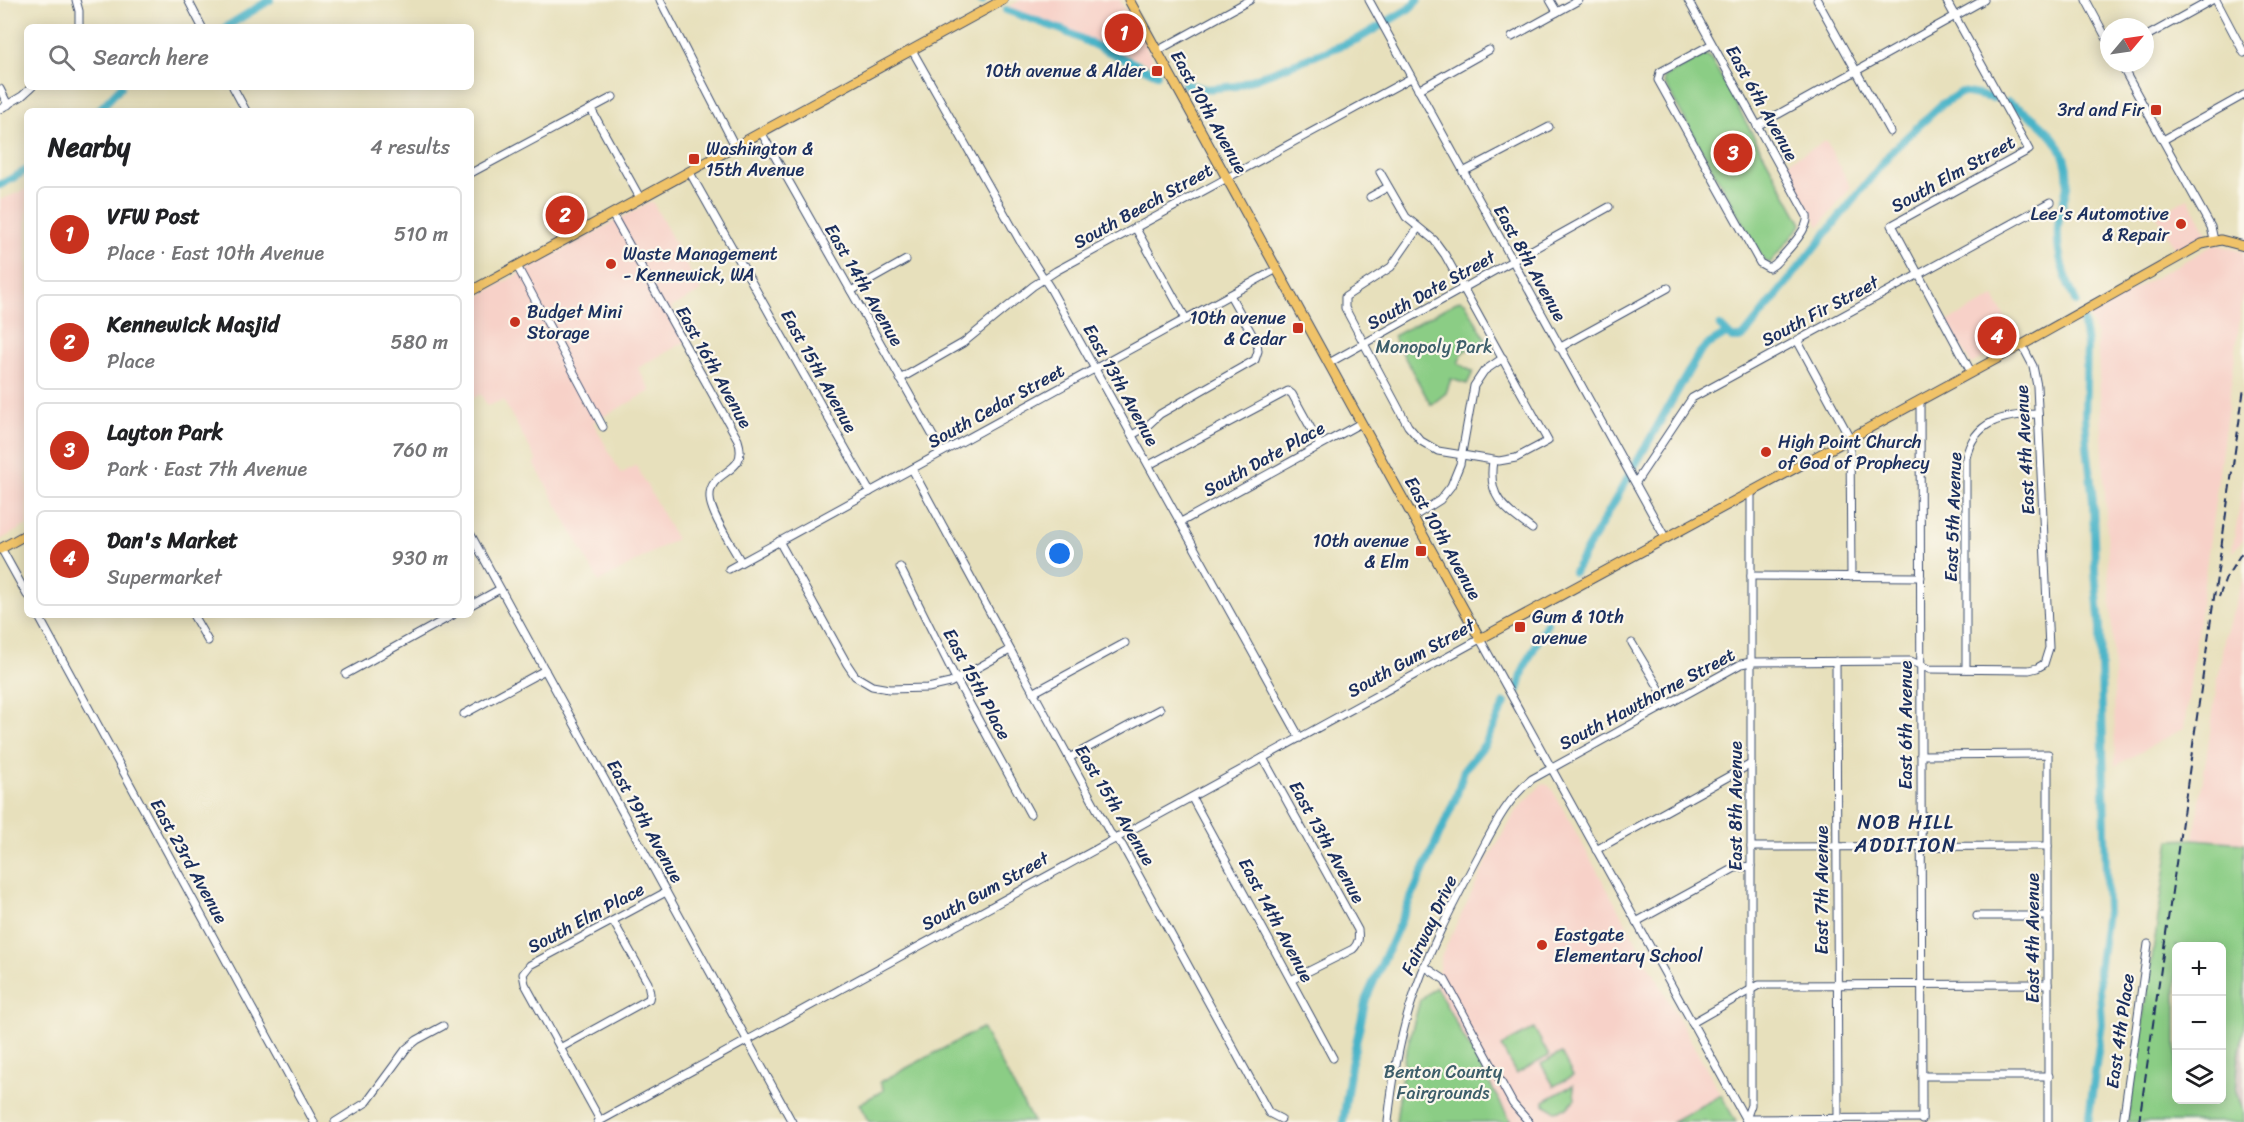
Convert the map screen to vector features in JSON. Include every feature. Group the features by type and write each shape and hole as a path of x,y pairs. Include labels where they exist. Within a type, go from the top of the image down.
{"main road":[{"path":"474,289 1003,0"},
{"name":"East 10th Avenue","path":"1129,0 1480,639"},
{"path":"2214,240 2244,246"},
{"name":"South Gum Street","path":"1480,639 2022,345 2202,244 2214,240"},
{"path":"1,548 24,536"}],"street":[{"path":"188,0 200,24"},
{"path":"660,0 735,146"},
{"path":"1157,51 1250,0"},
{"name":"East 8th Avenue","path":"1369,0 1666,539"},
{"path":"1550,0 1557,12"},
{"path":"1512,37 1580,0"},
{"name":"East 6th Avenue","path":"1688,0 1757,126 1808,222 1775,264 1769,268 1762,266 1659,83 1660,72 1712,44"},
{"path":"1817,0 1890,132"},
{"path":"1946,0 1955,16"},
{"path":"1757,126 1984,0"},
{"path":"2086,0 2100,26"},
{"path":"2154,32 2214,0 2244,53"},
{"path":"76,1 80,11 79,24"},
{"name":"South Elm Street","path":"1919,274 1892,225 2029,150 1955,16"},
{"name":"East 13th Avenue","path":"912,50 1020,241 1044,278 1300,738"},
{"path":"1418,90 1489,50"},
{"path":"2125,72 2211,227 2214,240"},
{"name":"South Beech Street","path":"900,379 963,343 1044,278 1411,78"},
{"path":"0,89 8,105"},
{"path":"0,109 29,90"},
{"path":"235,90 244,108"},
{"path":"2163,140 2244,95"},
{"path":"474,171 613,97"},
{"path":"591,109 640,198"},
{"path":"1463,172 1549,127"},
{"name":"East 14th Avenue","path":"761,132 942,452"},
{"name":"East 15th Avenue","path":"689,171 870,492"},
{"path":"1380,172 1406,217 1438,244 1548,441 1511,460 1493,461 1438,451 1415,435 1345,308 1344,300 1348,294 1391,267 1418,228"},
{"path":"1371,197 1388,187"},
{"name":"South Fir Street","path":"1632,476 1692,398 2051,202"},
{"name":"South Date Street","path":"1329,363 1609,207"},
{"name":"East 16th Avenue","path":"612,214 720,405 740,445 737,465 716,479 709,490 712,508 741,562"},
{"path":"1135,227 1186,319"},
{"path":"851,291 906,260"},
{"path":"517,266 603,427"},
{"name":"South Cedar Street","path":"729,569 1277,269"},
{"path":"1919,274 1971,372"},
{"path":"1559,348 1668,288"},
{"path":"1132,435 1146,427 1160,414 1251,364 1258,355 1257,343 1230,295"},
{"path":"1797,340 1850,438 1851,577"},
{"name":"East 4th Avenue","path":"2022,345 2036,376 2049,648 2044,664"},
{"path":"1413,517 1435,504 1446,494 1454,479 1461,456 1474,386 1484,371 1503,358"},
{"path":"1149,465 1288,391 1292,394 1320,445"},
{"name":"East 6th Avenue","path":"1920,400 1922,1120"},
{"name":"East 5th Avenue","path":"1966,669 1966,458 1968,449 1975,434 1995,421 2011,415 2038,414"},
{"name":"South Date Place","path":"1181,522 1361,423"},
{"path":"1493,461 1492,487 1500,502 1506,511 1532,529"},
{"name":"East 15th Avenue","path":"912,469 1110,833 1122,845 1269,1113 1275,1119"},
{"name":"East 8th Avenue","path":"1746,1121 1751,1106 1751,493"},
{"name":"East 19th Avenue","path":"474,541 792,1122"},
{"path":"779,542 847,664 855,676 872,686 934,688 956,680 1010,650"},
{"path":"1,548 24,590"},
{"name":"East 15th Place","path":"900,567 956,680 1030,814"},
{"path":"1751,576 1920,577"},
{"path":"474,603 500,589"},
{"name":"East 23rd Avenue","path":"40,618 314,1122"},
{"path":"196,618 208,640"},
{"path":"346,674 448,618"},
{"name":"South Gum Street","path":"599,1121 1480,639"},
{"name":"East 10th Avenue","path":"1480,639 1746,1121"},
{"path":"1034,693 1125,643"},
{"path":"1632,644 1668,704"},
{"name":"East 7th Avenue","path":"1836,661 1838,1119"},
{"name":"South Hawthorne Street","path":"1551,768 1741,664 1751,662 1911,661 1929,669 2029,670 2044,664"},
{"path":"464,714 545,670"},
{"path":"1069,758 1160,710"},
{"name":"East 4th Avenue","path":"1921,755 2048,754 2048,1122"},
{"name":"East 13th Avenue","path":"1263,758 1358,930 1359,942 1353,949 1291,980"},
{"path":"1596,850 1751,764"},
{"name":"Fairway Drive","path":"1388,1122 1402,1032 1424,966 1469,873 1504,809 1526,784 1551,768"},
{"name":"East 14th Avenue","path":"1192,798 1333,1058"},
{"path":"1751,846 2048,846"},
{"path":"1636,922 1735,868 1751,866"},
{"name":"South Elm Place","path":"560,1048 525,984 523,974 530,965 666,892"},
{"path":"1977,916 2048,916"},
{"path":"599,1121 560,1048 649,999 648,983 613,921"},
{"name":"East 4th Place","path":"2122,1122 2148,944"},
{"path":"1424,966 1445,980 1513,1104 1529,1122"},
{"path":"1692,1023 1759,985 2048,984"},
{"path":"335,1122 367,1102 406,1049 417,1040 443,1026"},
{"path":"1922,1076 2049,1076"},
{"path":"1746,1121 1922,1120"}],"shaded area":[{"path":"1021,0 1120,0 1158,68 1008,6"},
{"path":"1826,141 1851,187 1819,227 1785,163"},
{"path":"24,190 24,527 0,540 0,200"},
{"path":"2188,198 2206,231 2205,234 2175,250 2157,216"},
{"path":"652,201 701,291 671,308 688,340 638,368 651,391 593,422 621,474 636,465 676,539 599,582 534,463 537,461 503,400 487,406 481,394 474,398 474,298"},
{"path":"2215,244 2244,252 2244,290 2184,728 2115,766 2114,672 2097,336 2088,315"},
{"path":"1994,297 2017,340 1971,364 1947,322"},
{"path":"2244,477 2244,539 2232,552"},
{"path":"2244,577 2244,843 2194,839 2224,639"},
{"name":"Eastgate Elementary School","path":"1542,784 1552,789 1721,1095 1671,1122 1511,1122 1436,986 1441,957 1487,861 1516,811"},
{"path":"2244,1027 2244,1111 2236,1093"}],"green space":[{"path":"1705,55 1710,57 1802,224 1770,263 1764,261 1664,82 1664,77"},
{"name":"Monopoly Park","path":"1460,300 1465,302 1486,340 1464,351 1458,363 1473,372 1467,384 1451,379 1446,393 1431,405 1393,336"},
{"path":"2194,839 2244,843 2244,1027 2236,1093 2244,1111 2244,1122 2127,1122 2170,840"},
{"name":"Benton County Fairgrounds","path":"1436,987 1511,1122 1396,1122 1404,1060 1420,1000"},
{"path":"982,1028 1033,1122 869,1122 859,1104 884,1090 880,1082"},
{"path":"1534,1028 1549,1056 1516,1074 1501,1046"},
{"path":"1561,1053 1573,1076 1554,1086 1541,1064"},
{"path":"1573,1085 1575,1099 1567,1108 1555,1111 1544,1104 1544,1101"},
{"path":"1721,1095 1736,1122 1671,1122"}],"waterway":[{"path":"231,24 270,0"},
{"path":"1185,84 1206,89 1236,86 1358,39 1410,8 1418,0"},
{"path":"1006,10 1062,30 1157,74"},
{"path":"101,108 118,90"},
{"path":"1720,326 1732,338 1744,336 1893,150 1942,104 1962,92 1993,98"},
{"path":"2008,102 2042,126 2059,146 2064,158 2067,186 2059,222 2058,247 2065,275 2076,302"},
{"path":"0,185 24,172"},
{"path":"2083,320 2087,344 2085,415 2093,501 2095,572 2100,628 2107,912 2099,971 2102,1024 2088,1122"},
{"path":"1574,572 1698,355 1706,346 1726,334"},
{"path":"1518,690 1524,668 1547,623"},
{"path":"1343,1122 1351,1065 1366,999 1456,797 1464,770 1485,744 1505,703"}],"railway":[{"path":"2139,1122 2244,388"},
{"path":"2219,597 2226,578 2244,549"}],"place":[{"name":"VFW Post","path":"1124,33"},
{"name":"10th avenue & Alder","path":"1157,71"},
{"name":"3rd and Fir","path":"2156,110"},
{"name":"Layton Park","path":"1733,153"},
{"name":"Washington & 15th Avenue","path":"694,159"},
{"name":"Kennewick Masjid","path":"565,215"},
{"name":"Lee's Automotive & Repair","path":"2181,224"},
{"name":"Waste Management - Kennewick, WA","path":"611,264"},
{"name":"Budget Mini Storage","path":"515,322"},
{"name":"10th avenue & Cedar","path":"1298,328"},
{"name":"Dan's Market","path":"1997,336"},
{"name":"High Point Church of God of Prophecy","path":"1766,452"},
{"name":"10th avenue & Elm","path":"1421,551"},
{"name":"Gum & 10th avenue","path":"1520,627"},
{"name":"Eastgate Elementary School","path":"1542,945"}],"district":[{"name":"NOB HILL ADDITION","path":"1906,834"}]}
